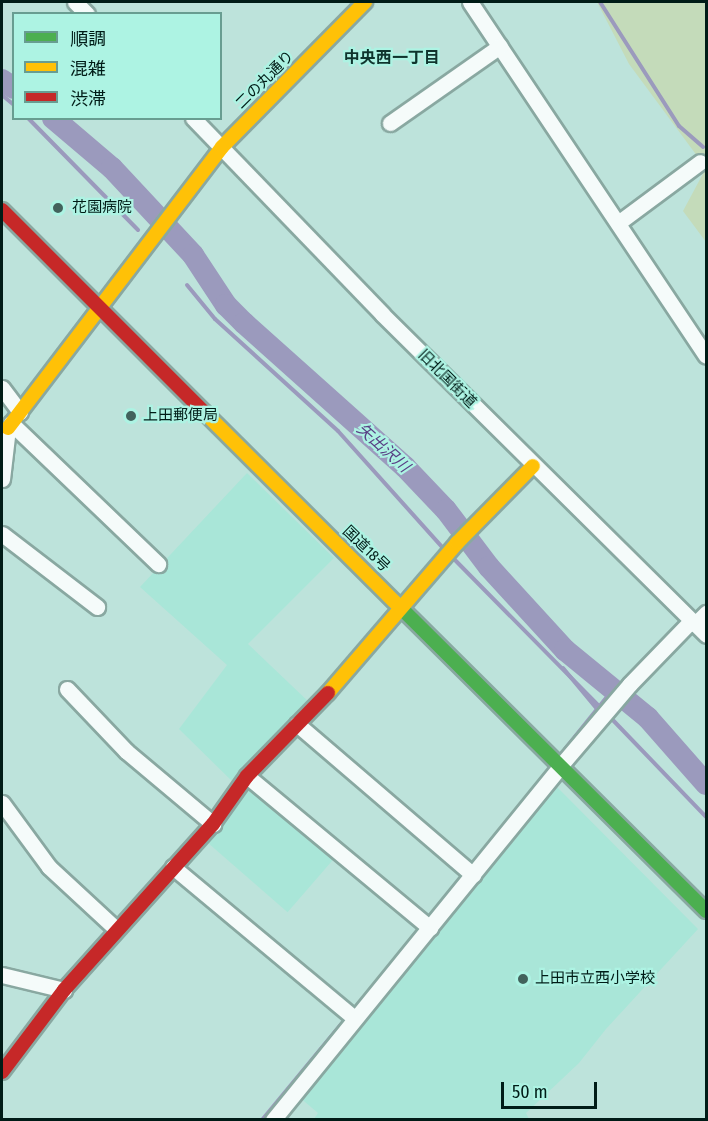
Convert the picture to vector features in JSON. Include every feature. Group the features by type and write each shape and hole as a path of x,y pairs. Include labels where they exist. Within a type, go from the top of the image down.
{"main road":[{"name":"二の丸通り","path":"98,307 222,147 365,2"},
{"name":"国道18号","path":"2,210 706,911"},
{"path":"10,424 98,307"},
{"path":"2,1072 64,990 116,929 213,824 247,777 341,679 400,606 457,543 533,466"}],"street":[{"path":"470,2 706,356"},
{"path":"390,123 500,46"},
{"name":"旧北国街道","path":"195,120 533,466 706,635"},
{"path":"618,223 700,162"},
{"path":"2,388 10,424 2,478"},
{"path":"10,424 158,564"},
{"path":"2,534 97,607"},
{"path":"273,1119 289,1091 430,928 561,765 630,684 693,622 706,613"},
{"path":"67,689 126,751 213,824"},
{"path":"297,724 473,875"},
{"path":"247,777 430,928"},
{"path":"2,803 49,867 116,929"},
{"path":"173,867 354,1018"},
{"path":"2,975 64,990"}],"shaded area":[{"path":"597,2 706,2 706,168 629,64"},
{"path":"706,168 706,242 683,211"},
{"path":"247,473 334,558 248,644 311,704 235,784 179,729 227,665 140,587"},
{"name":"上田市立西小学校","path":"554,784 698,929 606,1029 579,1063 526,1113 529,1119 314,1119 318,1113 298,1096"},
{"path":"251,785 335,858 288,912 204,839"}],"waterway":[{"path":"600,2 679,126 703,147"},
{"name":"矢出沢川","path":"2,80 12,87"},
{"path":"2,95 12,103"},
{"path":"30,120 138,230"},
{"name":"矢出沢川","path":"55,120 112,168 193,255 226,305 405,467 446,510 489,567 565,650 648,718 706,784"},
{"path":"187,285 215,319 338,431 443,548"},
{"path":"453,558 602,709"},
{"path":"563,668 597,709"},
{"path":"565,749 614,688"},
{"path":"608,715 706,817"},
{"path":"262,1120 343,1022"}],"traffic: fast":[{"path":"401,608 706,911"}],"traffic: slow":[{"path":"8,428 222,147 365,2"},
{"path":"205,413 401,608"},
{"path":"328,693 457,543 533,466"}],"traffic: jam":[{"path":"2,210 205,413"},
{"path":"2,1072 64,990 213,824 247,776 328,693"}],"place":[{"name":"花園病院","path":"58,208"},
{"name":"上田郵便局","path":"131,416"},
{"name":"上田市立西小学校","path":"523,979"}],"district":[{"name":"中央西一丁目","path":"392,58"}]}
